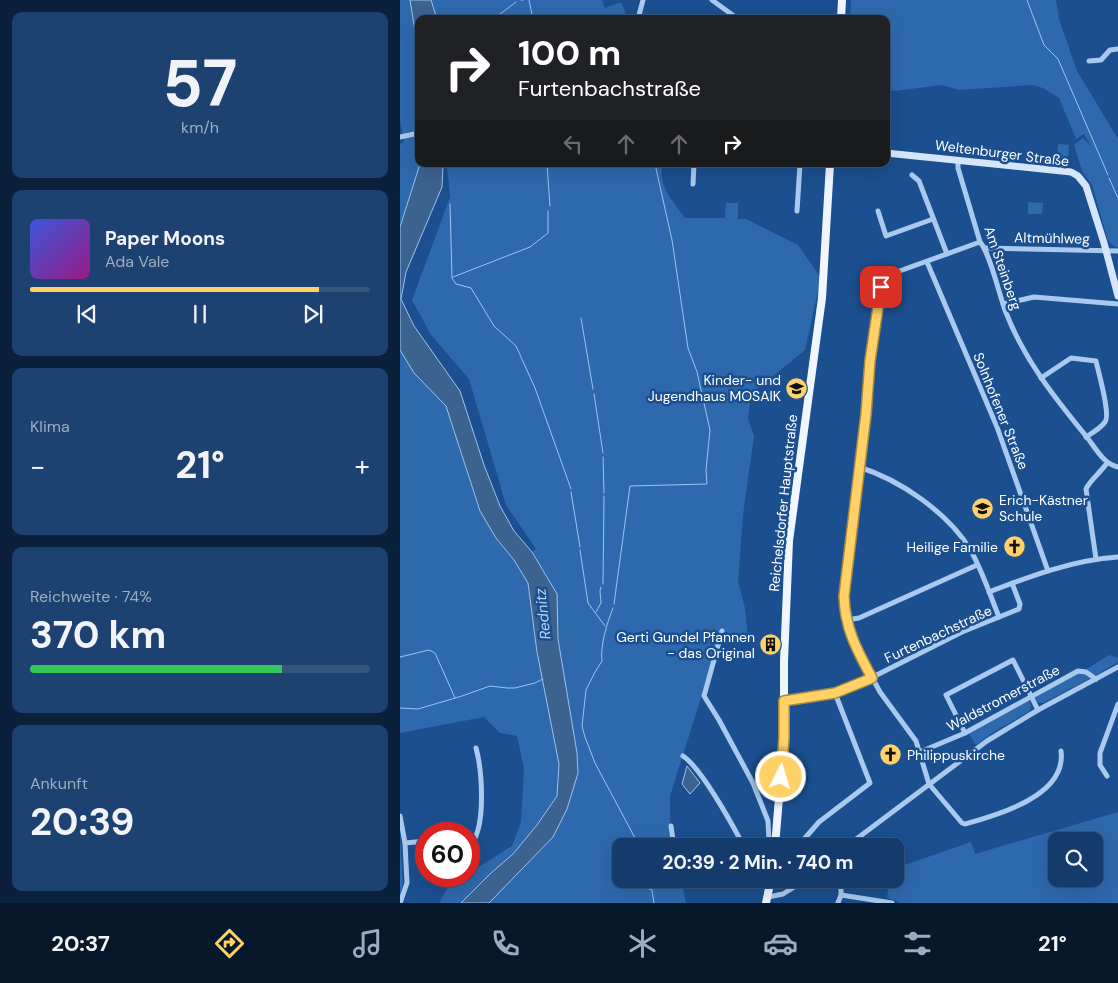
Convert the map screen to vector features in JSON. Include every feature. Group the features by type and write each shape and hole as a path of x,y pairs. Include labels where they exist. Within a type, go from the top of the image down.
{"main road":[{"path":"841,15 842,0"},
{"name":"Reichelsdorfer Hauptstraße","path":"774,838 784,738 785,612 789,541 822,292 830,167"}],"street":[{"path":"639,15 643,0"},
{"path":"712,0 733,15"},
{"path":"1089,62 1101,60 1110,50 1118,49"},
{"path":"400,137 415,134"},
{"name":"Weltenburger Straße","path":"890,153 1071,172 1078,176 1086,186 1118,296"},
{"name":"Am Steinberg","path":"958,160 958,168 980,242 985,248 1003,304 1016,335 1041,378 1107,463"},
{"path":"693,184 694,167"},
{"path":"797,211 800,167"},
{"path":"912,176 919,182 947,254"},
{"path":"878,211 886,236 933,219"},
{"path":"980,242 894,273 881,287 870,361 845,586 846,620 853,641 880,692 916,741 929,784 958,820 965,824 994,816 1022,805 1037,796 1056,774 1061,762 1061,751"},
{"name":"Altmühlweg","path":"985,248 1118,251"},
{"name":"Solnhofener Straße","path":"927,262 997,427 1048,571"},
{"path":"1003,304 1034,298 1118,304"},
{"path":"1041,378 1071,358 1096,361 1105,399 1107,418 1105,422 1086,437"},
{"path":"1096,559 1086,489 1107,463 1118,467"},
{"path":"859,468 903,486 936,512 960,536 970,550 999,617"},
{"path":"989,592 1048,571 1096,559 1118,557"},
{"path":"846,620 859,618 977,565"},
{"name":"Furtenbachstraße","path":"784,701 835,693 872,678 962,632 1018,609 1020,604 1012,583"},
{"path":"722,631 704,696 753,783 768,821 772,838"},
{"path":"965,733 946,694 1013,660 1038,710"},
{"name":"Waldstromerstraße","path":"858,838 987,741 1038,710 1118,667"},
{"name":"Waldstromerstraße","path":"920,752 965,733 1078,671 1086,672 1096,679"},
{"path":"805,838 819,822 870,784 835,693"},
{"path":"1108,776 1100,765 1100,752 1118,704"},
{"path":"476,748 479,757 482,791 479,822"},
{"path":"683,756 689,760 706,783 736,838"},
{"path":"400,816 405,843 407,883 400,903"},
{"path":"671,826 673,838"},
{"path":"405,843 415,842"},
{"path":"767,900 793,888"},
{"path":"838,903 841,888"},
{"path":"841,895 892,903"}],"shaded area":[{"path":"400,0 410,0 415,31 415,167 419,167 400,227 400,144 404,142 400,120"},
{"path":"431,0 602,0 605,8 621,2 626,15 436,15"},
{"path":"851,0 1056,0 1059,19 1077,71 1118,139 1118,247 1115,247 1108,241 1092,185 1082,171 1074,145 1083,138 1091,146 1084,134 1076,139 1059,98 1043,88 1032,85 959,90 942,85 890,90 890,15 850,15"},
{"path":"1058,144 1069,145 1068,158 1057,158"},
{"path":"447,167 662,167 662,180 665,187 685,218 725,218 726,203 738,203 738,219 746,219 798,245 821,278 805,350 751,394 748,419 754,436 743,515 738,582 745,608 748,639 722,631 670,796 670,826 672,838 612,838 612,888 683,888 686,903 489,903 553,837 578,773 577,753 558,639 557,594 532,552 536,549 506,505 469,379 431,335 412,300 450,197"},
{"path":"1028,202 1043,203 1042,214 1028,214"},
{"path":"400,350 414,373 446,406 480,511 496,538 514,560 528,583 537,652 559,764 557,795 537,825 513,854 480,884 480,866 512,846 521,822 524,768 517,736 500,733 484,717 400,733"},
{"path":"1109,655 1118,658 1118,662 1096,675 1085,670"},
{"path":"1078,673 1088,675 1091,678 1043,703 1038,703 1034,696"},
{"path":"1028,700 1031,705 1030,711 992,733 976,745 969,734"},
{"path":"1118,812 1118,903 899,903 887,898 889,888 904,888 904,865 971,842 975,854 1048,833 1048,887 1103,887 1103,832 1050,832"},
{"path":"400,834 403,883 400,895"},
{"path":"449,887 477,887 461,903 439,903"}],"water":[{"path":"410,0 431,0 436,15 415,15 415,31"},
{"name":"Rednitz","path":"419,167 443,167 442,187 406,272 401,299 414,326 460,391 484,465 500,506 514,531 532,552 557,594 558,639 577,753 578,773 567,809 553,837 489,903 461,903 513,854 537,825 557,796 559,764 537,652 528,583 514,560 496,538 480,511 446,406 414,373 400,350 400,227"},
{"path":"687,766 700,783 690,794 682,784"}],"waterway":[{"path":"529,0 532,15"},
{"path":"1027,0 1044,45 1058,59 1108,175"},
{"path":"499,15 516,2"},
{"path":"547,167 550,206"},
{"path":"614,604 630,486 707,484 706,470 710,430 697,372 688,348 672,240 656,167"},
{"path":"1109,178 1118,198"},
{"path":"450,204 452,278 456,284 471,288 494,326 516,346 535,388 571,489"},
{"path":"453,277 530,247 548,233 548,211"},
{"path":"581,318 593,389"},
{"path":"594,394 603,453"},
{"path":"603,457 604,493"},
{"path":"571,492 580,547"},
{"path":"603,584 604,496"},
{"path":"580,550 588,603 605,626"},
{"path":"596,612 601,603 601,587"},
{"path":"613,608 606,627 602,661 586,690 582,726 595,763 635,838"},
{"path":"400,657 429,650 435,653 455,698"},
{"path":"400,708 418,709 490,686 515,688 543,679"},
{"path":"647,888 652,890 654,903"}],"place":[{"name":"Kinder- und Jugendhaus MOSAIK","path":"797,388"},
{"name":"Erich-Kästner Schule","path":"983,508"},
{"name":"Heilige Familie","path":"1014,547"},
{"name":"Gerti Gundel Pfannen - das Original","path":"771,645"},
{"name":"Philippuskirche","path":"891,755"}],"route":[{"path":"781,777 785,724 784,701 824,696 847,690 872,678 849,633 844,596 866,414 870,361 881,287"}]}
